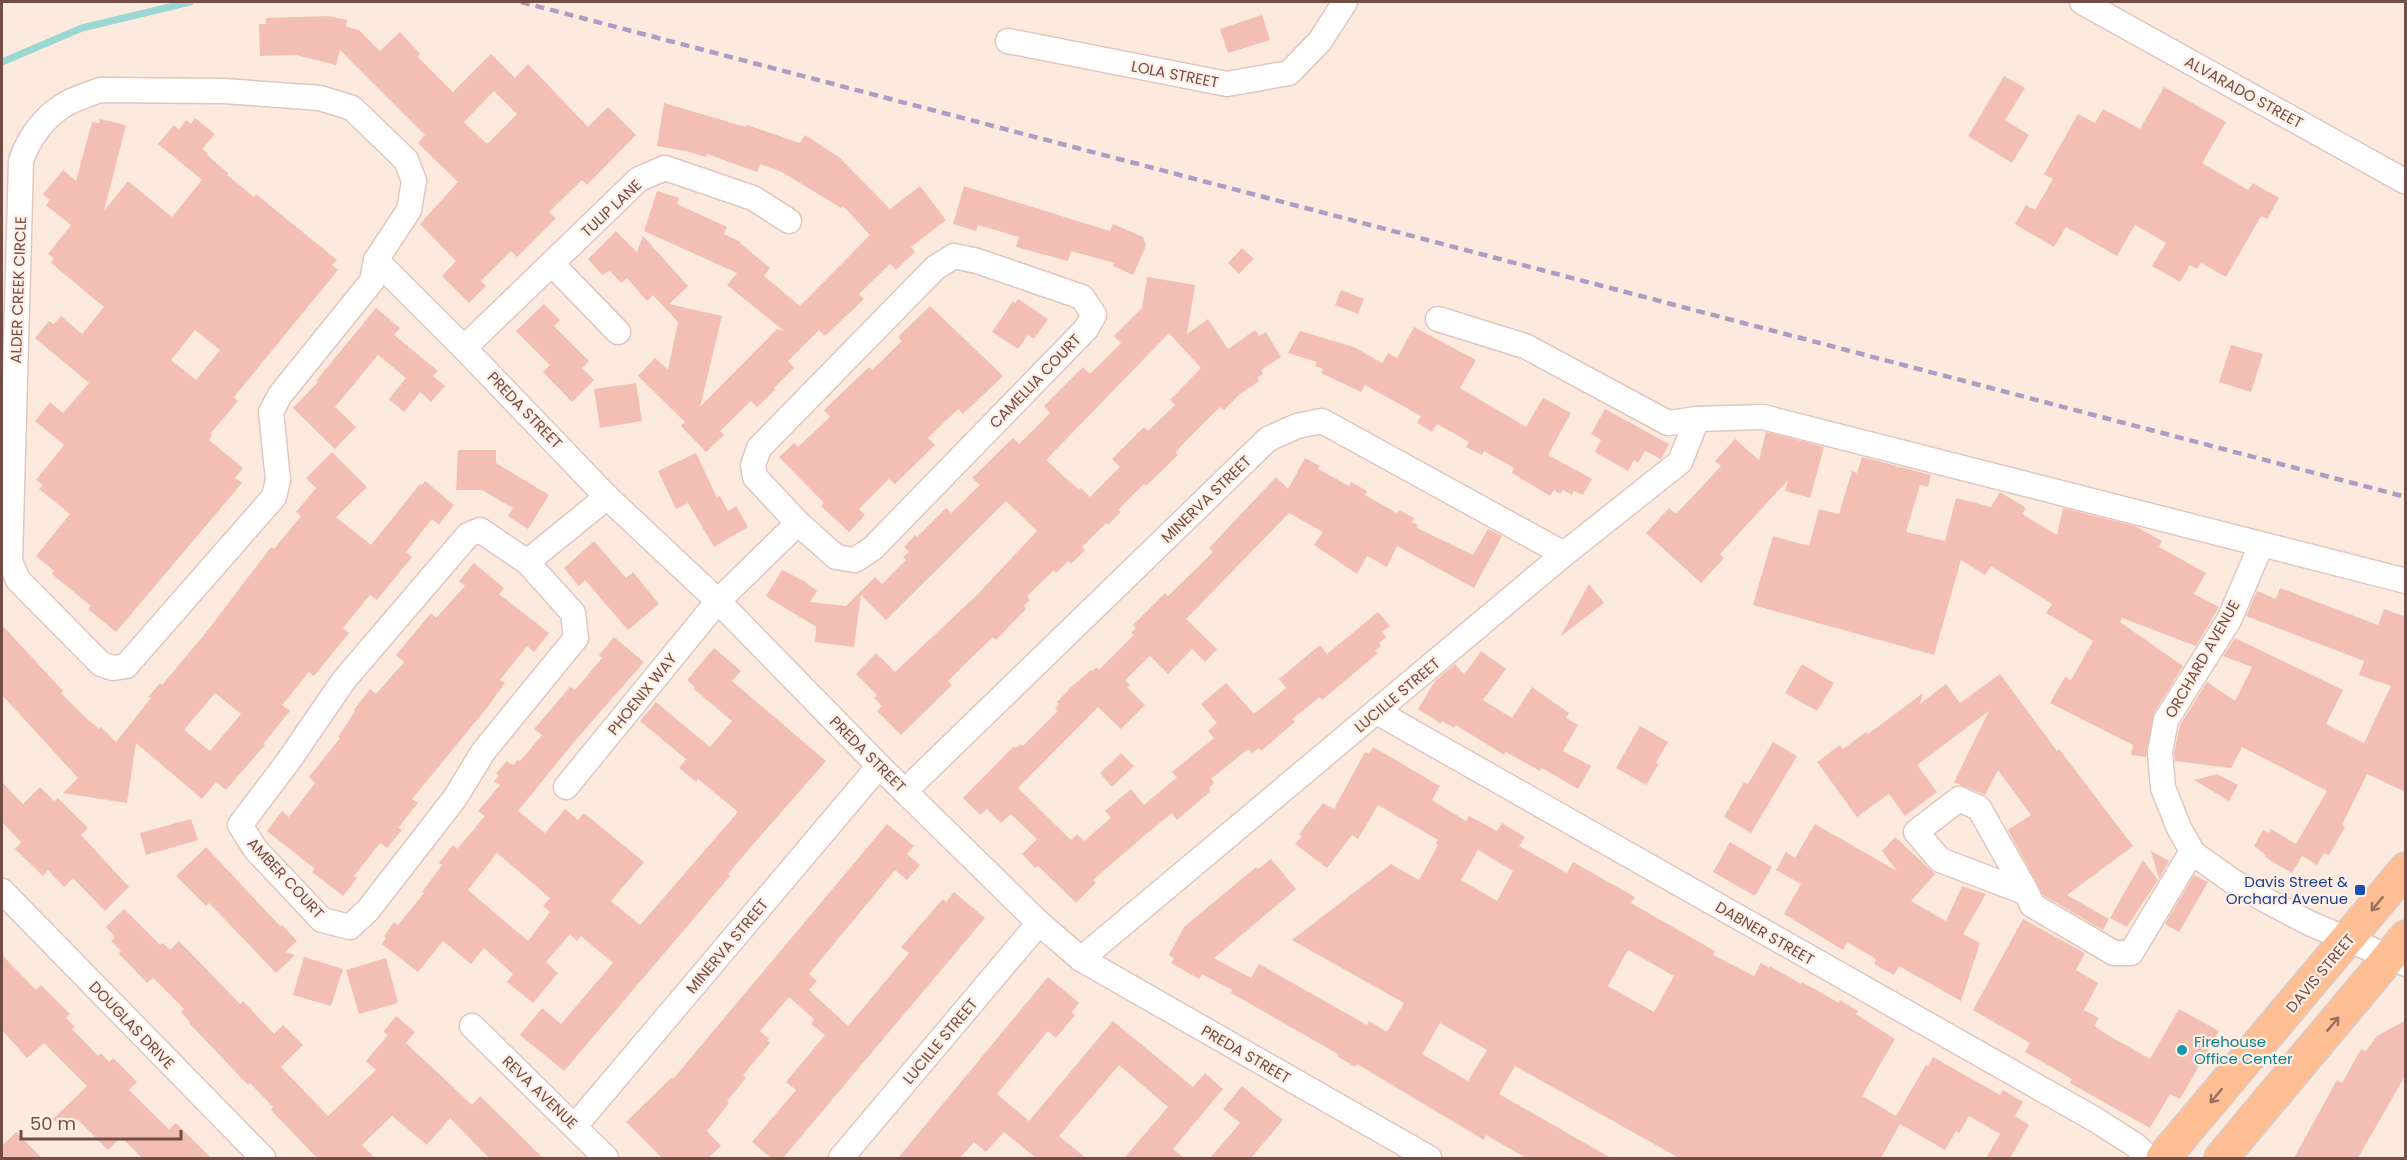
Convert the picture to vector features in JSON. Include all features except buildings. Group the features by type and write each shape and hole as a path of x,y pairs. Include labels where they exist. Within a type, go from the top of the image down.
{"main road":[{"name":"DAVIS STREET","path":"2163,1158 2406,869"},
{"path":"2221,1158 2400,952"}],"street":[{"name":"LOLA STREET","path":"1008,41 1227,84 1289,73 1320,41 1345,2"},
{"name":"ALVARADO STREET","path":"2082,2 2406,182"},
{"name":"ALDER CREEK CIRCLE","path":"100,90 224,91 320,98 352,108 406,160 414,181 409,210 376,260 372,281 280,395 271,412 278,480 274,497 126,666 113,668 101,664 18,580 10,561 21,161 27,143 41,125 63,105 100,90"},
{"name":"TULIP LANE","path":"465,348 639,179 664,168 753,198 789,221"},
{"name":"CAMELLIA COURT","path":"954,256 977,261 1082,297 1094,315 1086,329 873,548 855,560 836,557 798,523 755,477 753,465 759,448 935,268 954,256"},
{"name":"PREDA STREET","path":"376,260 465,348 607,497 718,601 879,766 1039,923 1081,959 1430,1158"},
{"path":"552,264 618,332"},
{"path":"1438,319 1525,346 1668,423 1697,419 1763,417 2406,581"},
{"name":"LUCILLE STREET","path":"1081,959 1564,554 1680,462 1697,419"},
{"name":"MINERVA STREET","path":"905,791 1268,439 1297,426 1322,421 1564,554"},
{"path":"527,562 607,497"},
{"path":"718,601 798,523"},
{"name":"AMBER COURT","path":"480,530 527,562 573,613 576,638 483,752 455,798 368,910 350,927 322,920 256,850 240,825 287,764 344,680 468,535 480,530"},
{"name":"ORCHARD AVENUE","path":"2260,545 2229,620 2166,720 2160,752 2163,788 2179,828 2193,853 2232,881 2309,923 2349,939 2400,952"},
{"name":"PHOENIX WAY","path":"566,787 718,601"},
{"name":"DABNER STREET","path":"1377,712 2096,1120 2135,1145 2149,1158"},
{"name":"MINERVA STREET","path":"575,1126 879,766"},
{"path":"2027,893 1940,860 1916,832 1959,799 1979,808 2027,893 2032,905 2114,952 2131,953 2193,853"},
{"name":"DOUGLAS DRIVE","path":"2,891 263,1158"},
{"name":"LUCILLE STREET","path":"841,1158 1039,923"},
{"name":"REVA AVENUE","path":"472,1026 606,1158"}],"waterway":[{"path":"2,62 82,28 190,2"}],"railway":[{"path":"521,2 2406,497"}],"place":[{"name":"Davis Street & Orchard Avenue","path":"2360,890"},
{"name":"Firehouse Office Center","path":"2182,1050"}]}
